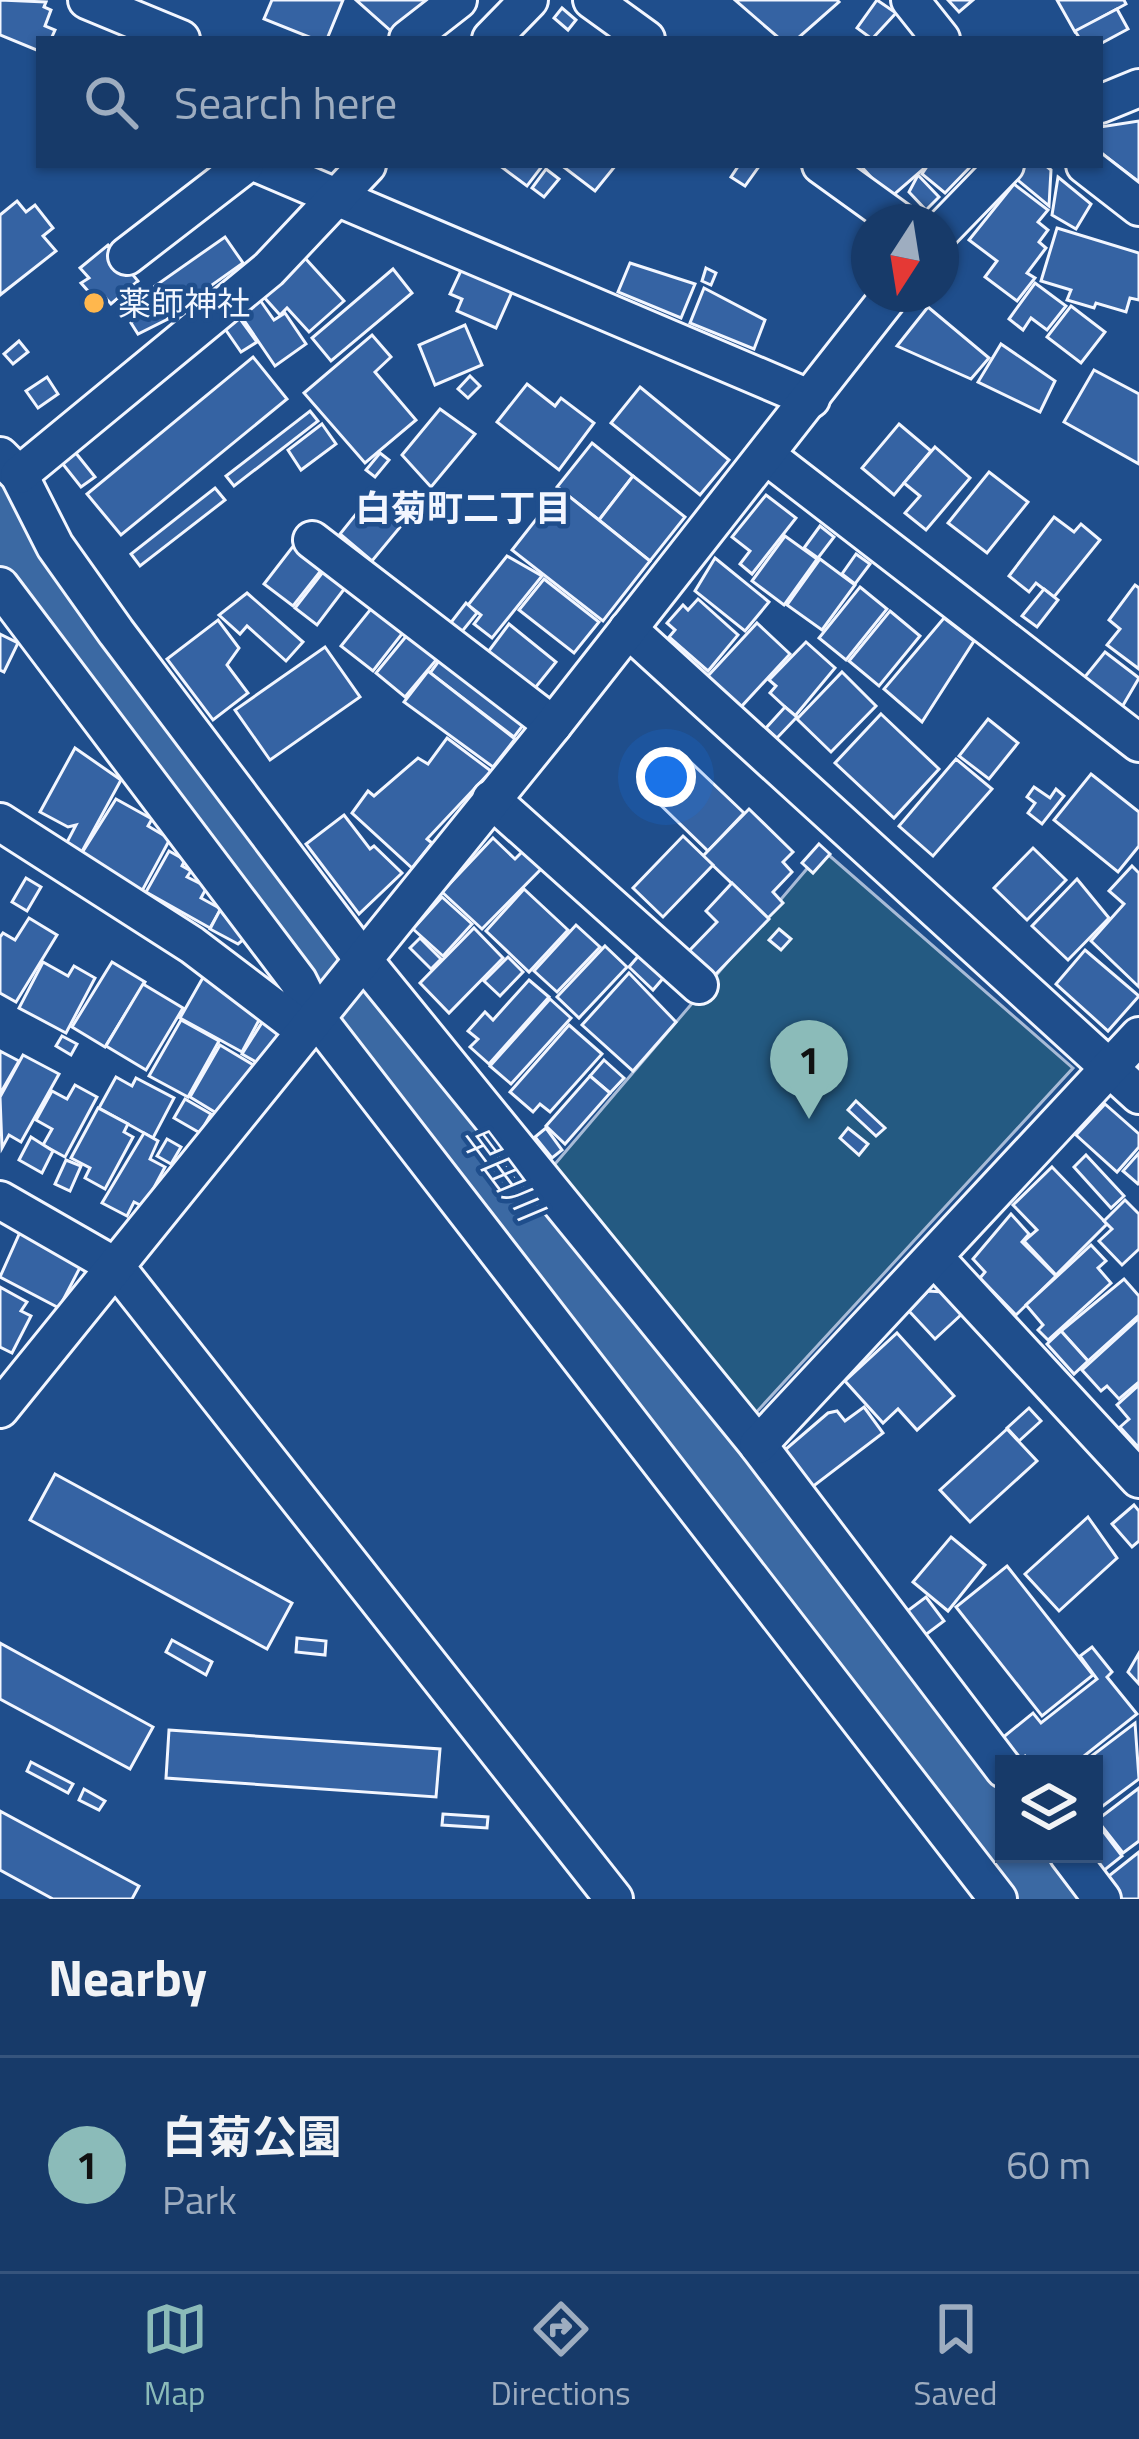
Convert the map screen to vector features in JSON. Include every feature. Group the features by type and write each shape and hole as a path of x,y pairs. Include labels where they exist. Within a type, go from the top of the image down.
{"street":[{"path":"87,0 174,36"},
{"path":"412,36 458,0"},
{"path":"494,36 529,0"},
{"path":"592,0 642,36"},
{"path":"910,0 939,36"},
{"path":"1103,103 1139,88"},
{"path":"127,256 241,168"},
{"path":"268,168 811,399"},
{"path":"364,168 268,269 10,466 67,563 359,959 758,1445 995,1757"},
{"path":"825,168 874,204"},
{"path":"959,212 1002,168"},
{"path":"1089,168 1139,207"},
{"path":"0,1409 359,959 553,725 877,312"},
{"path":"767,457 1139,742"},
{"path":"312,540 553,725"},
{"path":"0,586 298,981 318,1014 998,1899"},
{"path":"628,629 1139,1095"},
{"path":"491,800 699,985"},
{"path":"0,822 193,946 318,1014"},
{"path":"758,1445 1139,1036"},
{"path":"0,1200 115,1266 614,1899"},
{"path":"934,1257 1139,1479"},
{"path":"1075,1863 1102,1899"}],"shaded area":[{"path":"823,850 1073,1068 751,1418 549,1171"}],"building":[{"path":"0,0 46,2 44,7 51,10 45,26 55,30 52,36 36,36 36,50 0,35"},
{"path":"272,0 343,0 328,36 306,36 264,19"},
{"path":"356,0 430,0 391,31"},
{"path":"735,0 839,2 800,36 777,36"},
{"path":"877,0 896,13 875,36 857,28"},
{"path":"948,0 973,0 959,12"},
{"path":"1057,0 1124,0 1126,4 1075,32"},
{"path":"562,8 576,20 568,30 554,18"},
{"path":"1117,9 1128,29 1103,42 1103,36 1078,36 1075,31"},
{"path":"1139,121 1139,182 1103,154 1103,127"},
{"path":"503,168 541,168 527,186"},
{"path":"565,168 614,168 595,191"},
{"path":"737,168 758,168 745,186 731,177"},
{"path":"863,168 925,168 890,198"},
{"path":"926,168 969,168 945,193 922,174"},
{"path":"1021,168 1049,168 1049,206 1014,177"},
{"path":"546,169 559,179 544,197 532,188"},
{"path":"918,175 939,197 932,204 920,204 909,192"},
{"path":"1058,177 1091,204 1076,229 1052,215"},
{"path":"1014,184 1048,210 1038,222 1048,230 1039,242 1046,248 1027,273 1035,278 1017,301 985,277 997,261 969,240"},
{"path":"17,201 26,212 35,205 53,228 43,236 56,251 0,295 0,215"},
{"path":"1057,228 1139,253 1139,300 1130,298 1126,312 1096,303 1094,308 1067,300 1071,290 1041,281"},
{"path":"225,237 243,263 174,312 155,286"},
{"path":"108,245 138,281 111,304 103,295 96,300 81,283 89,278 80,268"},
{"path":"305,258 344,301 309,332 287,308 280,315 263,296"},
{"path":"630,263 695,284 681,318 618,292"},
{"path":"464,264 512,292 496,328 457,311 462,299 450,294"},
{"path":"706,268 716,273 711,285 702,281"},
{"path":"393,269 412,293 331,361 312,338"},
{"path":"1035,283 1066,306 1047,330 1031,318 1023,330 1009,319"},
{"path":"704,288 765,320 754,349 690,323"},
{"path":"153,300 168,319 138,334 131,323"},
{"path":"260,300 274,320 285,313 306,344 275,366 239,313"},
{"path":"1071,306 1105,332 1081,363 1047,337"},
{"path":"924,312 934,312 989,358 971,379 897,346"},
{"path":"238,316 257,342 241,352 223,326"},
{"path":"465,325 482,365 435,385 419,345"},
{"path":"372,335 391,357 375,372 416,420 365,463 304,393"},
{"path":"19,341 28,352 13,364 4,354"},
{"path":"1001,344 1055,381 1040,412 978,382"},
{"path":"253,357 287,399 121,535 87,494"},
{"path":"1094,370 1139,394 1139,464 1064,422"},
{"path":"470,376 480,386 468,398 458,389"},
{"path":"47,377 58,394 38,408 26,391"},
{"path":"527,384 555,406 561,398 594,423 559,470 497,422"},
{"path":"640,387 729,460 700,495 611,423"},
{"path":"440,409 475,434 431,487 402,455"},
{"path":"310,411 318,421 234,486 226,476"},
{"path":"322,424 336,444 301,470 288,450"},
{"path":"899,424 931,451 894,495 862,468"},
{"path":"592,443 633,476 599,520 557,487"},
{"path":"935,447 970,478 926,530 905,513 920,496 904,483"},
{"path":"75,452 95,477 81,487 62,463"},
{"path":"380,453 389,460 375,477 366,470"},
{"path":"989,472 1028,502 987,553 948,523"},
{"path":"633,476 685,517 650,561 599,520"},
{"path":"215,488 225,500 140,566 131,554"},
{"path":"560,489 650,561 603,621 512,550"},
{"path":"373,493 406,520 372,561 340,534"},
{"path":"766,495 796,518 752,574 740,564 750,551 732,537"},
{"path":"1054,517 1074,532 1081,524 1100,540 1054,597 1036,583 1029,592 1009,576"},
{"path":"820,526 834,537 818,558 804,548"},
{"path":"785,536 817,559 784,605 752,581"},
{"path":"294,545 323,568 293,606 264,584"},
{"path":"856,554 870,564 855,584 842,574"},
{"path":"507,556 542,576 492,638 474,624 481,615 468,605"},
{"path":"715,558 769,602 745,631 695,591"},
{"path":"820,559 855,585 822,630 787,605"},
{"path":"326,568 348,584 317,625 295,608"},
{"path":"544,579 599,622 574,653 519,610"},
{"path":"1135,585 1139,588 1139,669 1107,645 1120,629 1109,620"},
{"path":"860,587 887,609 846,660 819,638"},
{"path":"1044,589 1058,600 1037,627 1022,616"},
{"path":"247,593 303,642 286,661 247,626 240,634 219,615"},
{"path":"698,599 738,635 708,671 669,637 675,630 667,623 683,605 688,610"},
{"path":"466,603 477,613 460,634 449,625"},
{"path":"374,605 405,630 373,671 341,646"},
{"path":"890,611 920,636 879,686 849,661"},
{"path":"944,618 974,641 922,722 884,689"},
{"path":"218,620 239,648 227,665 248,693 213,720 167,659"},
{"path":"757,623 790,654 740,708 707,677"},
{"path":"509,624 556,662 531,693 485,656"},
{"path":"0,634 18,643 4,672 0,670"},
{"path":"408,634 437,659 405,697 376,673"},
{"path":"806,642 835,668 795,716 770,693 776,686 769,680"},
{"path":"325,647 360,697 270,760 235,710"},
{"path":"1105,652 1139,678 1122,707 1084,678"},
{"path":"444,654 524,724 514,737 430,673"},
{"path":"428,671 515,739 493,767 404,702"},
{"path":"842,672 876,706 831,752 797,719"},
{"path":"785,707 797,717 777,738 766,728"},
{"path":"881,714 939,769 894,818 835,763"},
{"path":"988,719 1018,743 989,779 959,756"},
{"path":"447,738 491,771 427,839 432,843 412,868 352,813 368,791 374,796 418,758 428,764"},
{"path":"75,748 121,780 79,857 64,848 76,825 68,827 40,812"},
{"path":"679,751 744,813 708,851 643,788"},
{"path":"956,759 992,789 933,856 899,826"},
{"path":"1091,774 1139,812 1139,846 1118,872 1054,820"},
{"path":"1034,787 1050,798 1056,789 1064,796 1042,824 1028,813 1035,803 1027,797"},
{"path":"116,799 152,819 148,826 170,839 142,891 80,856"},
{"path":"749,809 793,852 783,862 792,872 773,892 783,903 768,918 703,856"},
{"path":"344,815 370,849 374,846 402,873 359,914 306,844"},
{"path":"683,836 713,865 663,917 633,888"},
{"path":"493,838 515,859 527,847 546,864 482,929 442,892"},
{"path":"819,844 830,854 813,873 802,863"},
{"path":"1033,848 1066,880 1027,920 994,888"},
{"path":"169,851 185,860 182,866 191,871 187,877 207,887 201,898 221,909 210,928 146,892"},
{"path":"1132,866 1139,873 1139,987 1091,941 1124,904 1109,891"},
{"path":"26,878 41,887 27,911 12,902"},
{"path":"1077,879 1109,918 1068,960 1032,926"},
{"path":"732,883 769,919 715,975 689,951 717,922 706,911"},
{"path":"524,889 568,930 529,972 486,931"},
{"path":"442,897 472,924 443,956 413,929"},
{"path":"220,910 244,939 238,944 210,929"},
{"path":"29,918 57,935 16,1002 0,993 0,937 3,933 15,940"},
{"path":"576,925 600,947 557,992 534,971"},
{"path":"474,928 503,958 449,1013 420,983"},
{"path":"779,929 791,939 781,950 769,940"},
{"path":"420,938 441,959 431,969 410,948"},
{"path":"605,946 627,967 579,1018 557,997"},
{"path":"1085,950 1139,996 1108,1031 1056,984"},
{"path":"641,953 665,976 653,990 629,967"},
{"path":"508,957 523,972 500,996 484,981"},
{"path":"43,962 68,976 74,966 95,978 66,1033 19,1008"},
{"path":"112,962 145,982 105,1047 72,1027"},
{"path":"629,973 676,1022 633,1071 582,1025"},
{"path":"205,974 266,1007 242,1052 180,1018"},
{"path":"529,980 549,997 489,1064 470,1047 478,1039 468,1031 485,1012 493,1020"},
{"path":"143,984 183,1008 146,1070 106,1046"},
{"path":"550,999 571,1018 511,1084 490,1066"},
{"path":"270,1010 280,1034 256,1062 242,1054"},
{"path":"181,1020 219,1041 188,1097 149,1076"},
{"path":"569,1025 602,1054 550,1112 540,1104 533,1112 510,1092"},
{"path":"62,1036 77,1044 71,1055 56,1046"},
{"path":"220,1045 255,1066 218,1114 190,1097"},
{"path":"0,1051 19,1061 0,1094"},
{"path":"23,1055 59,1074 21,1142 9,1135 2,1148 0,1097"},
{"path":"604,1060 624,1078 610,1093 590,1076"},
{"path":"590,1076 610,1093 565,1144 546,1126"},
{"path":"116,1077 132,1086 136,1078 174,1098 153,1138 99,1108"},
{"path":"75,1085 97,1097 65,1157 43,1145 52,1129 36,1120 52,1091 67,1099"},
{"path":"185,1099 211,1114 200,1133 174,1118"},
{"path":"856,1101 885,1128 876,1136 848,1110"},
{"path":"1105,1104 1139,1134 1139,1147 1117,1172 1076,1135"},
{"path":"98,1108 128,1124 124,1132 133,1137 105,1189 85,1178 90,1168 71,1158"},
{"path":"546,1128 562,1150 552,1158 535,1137"},
{"path":"848,1128 868,1144 859,1155 840,1138"},
{"path":"144,1133 158,1141 150,1159 165,1167 149,1197 140,1205 134,1202 127,1216 102,1203"},
{"path":"31,1137 53,1151 42,1173 19,1160"},
{"path":"167,1139 181,1147 171,1164 157,1156"},
{"path":"1139,1153 1139,1183 1138,1184 1123,1171"},
{"path":"1086,1155 1124,1196 1111,1208 1074,1167"},
{"path":"66,1160 81,1166 70,1191 55,1184"},
{"path":"1052,1167 1107,1224 1056,1275 1024,1241 1037,1230 1013,1205"},
{"path":"1125,1200 1139,1214 1139,1249 1122,1265 1099,1241 1112,1229 1104,1221"},
{"path":"1011,1214 1029,1234 1022,1242 1056,1276 1016,1315 980,1278 985,1272 973,1259"},
{"path":"25,1221 87,1254 59,1308 0,1277"},
{"path":"1091,1245 1106,1261 1098,1268 1111,1283 1048,1340 1038,1330 1043,1325 1026,1305"},
{"path":"1124,1279 1139,1296 1139,1315 1088,1361 1061,1331"},
{"path":"0,1287 27,1302 21,1311 31,1316 12,1353 0,1347"},
{"path":"928,1291 943,1292 963,1313 935,1339 909,1311"},
{"path":"1139,1318 1139,1382 1119,1399 1107,1386 1101,1391 1082,1370"},
{"path":"1061,1331 1088,1361 1074,1374 1047,1344"},
{"path":"897,1333 954,1396 917,1430 898,1409 883,1423 845,1381"},
{"path":"1139,1385 1138,1447 1120,1427 1129,1419 1117,1405"},
{"path":"864,1407 883,1433 807,1491 785,1462 786,1449 828,1413 837,1411 845,1421"},
{"path":"1029,1408 1041,1421 1019,1441 1007,1428"},
{"path":"1007,1429 1037,1461 970,1522 940,1490"},
{"path":"55,1474 292,1603 267,1649 30,1520"},
{"path":"1134,1505 1139,1511 1139,1541 1132,1547 1112,1524"},
{"path":"1088,1517 1117,1558 1059,1611 1025,1574"},
{"path":"951,1537 985,1565 948,1611 913,1582"},
{"path":"1007,1566 1093,1675 1042,1716 956,1607"},
{"path":"926,1597 944,1621 924,1636 906,1612"},
{"path":"297,1638 326,1641 325,1655 296,1652"},
{"path":"172,1640 212,1662 206,1675 166,1652"},
{"path":"0,1643 153,1727 130,1769 0,1699"},
{"path":"1092,1647 1112,1672 1107,1677 1137,1714 1085,1755 1013,1755 1001,1739 1033,1713 1041,1723 1097,1679 1080,1656"},
{"path":"1139,1653 1139,1684 1128,1672"},
{"path":"1135,1723 1139,1779 1103,1806 1103,1755 1093,1755"},
{"path":"169,1730 440,1749 436,1797 166,1778"},
{"path":"31,1762 73,1784 68,1793 27,1771"},
{"path":"1139,1788 1139,1841 1123,1853 1103,1828 1103,1815"},
{"path":"84,1789 105,1801 99,1810 79,1800"},
{"path":"0,1811 139,1886 132,1899 53,1899 0,1870"},
{"path":"443,1814 488,1817 487,1828 442,1825"},
{"path":"1103,1831 1122,1856 1102,1872 1095,1863 1103,1863"},
{"path":"1139,1852 1139,1899 1120,1899 1105,1879"}],"waterway":[{"name":"早田川","path":"0,516 995,1816"},
{"name":"早田川","path":"1031,1863 1058,1899"}],"place":[{"name":"薬師神社","path":"94,303"},
{"name":"白菊公園","path":"809,1119"}],"district":[{"name":"白菊町二丁目","path":"463,507"}]}
